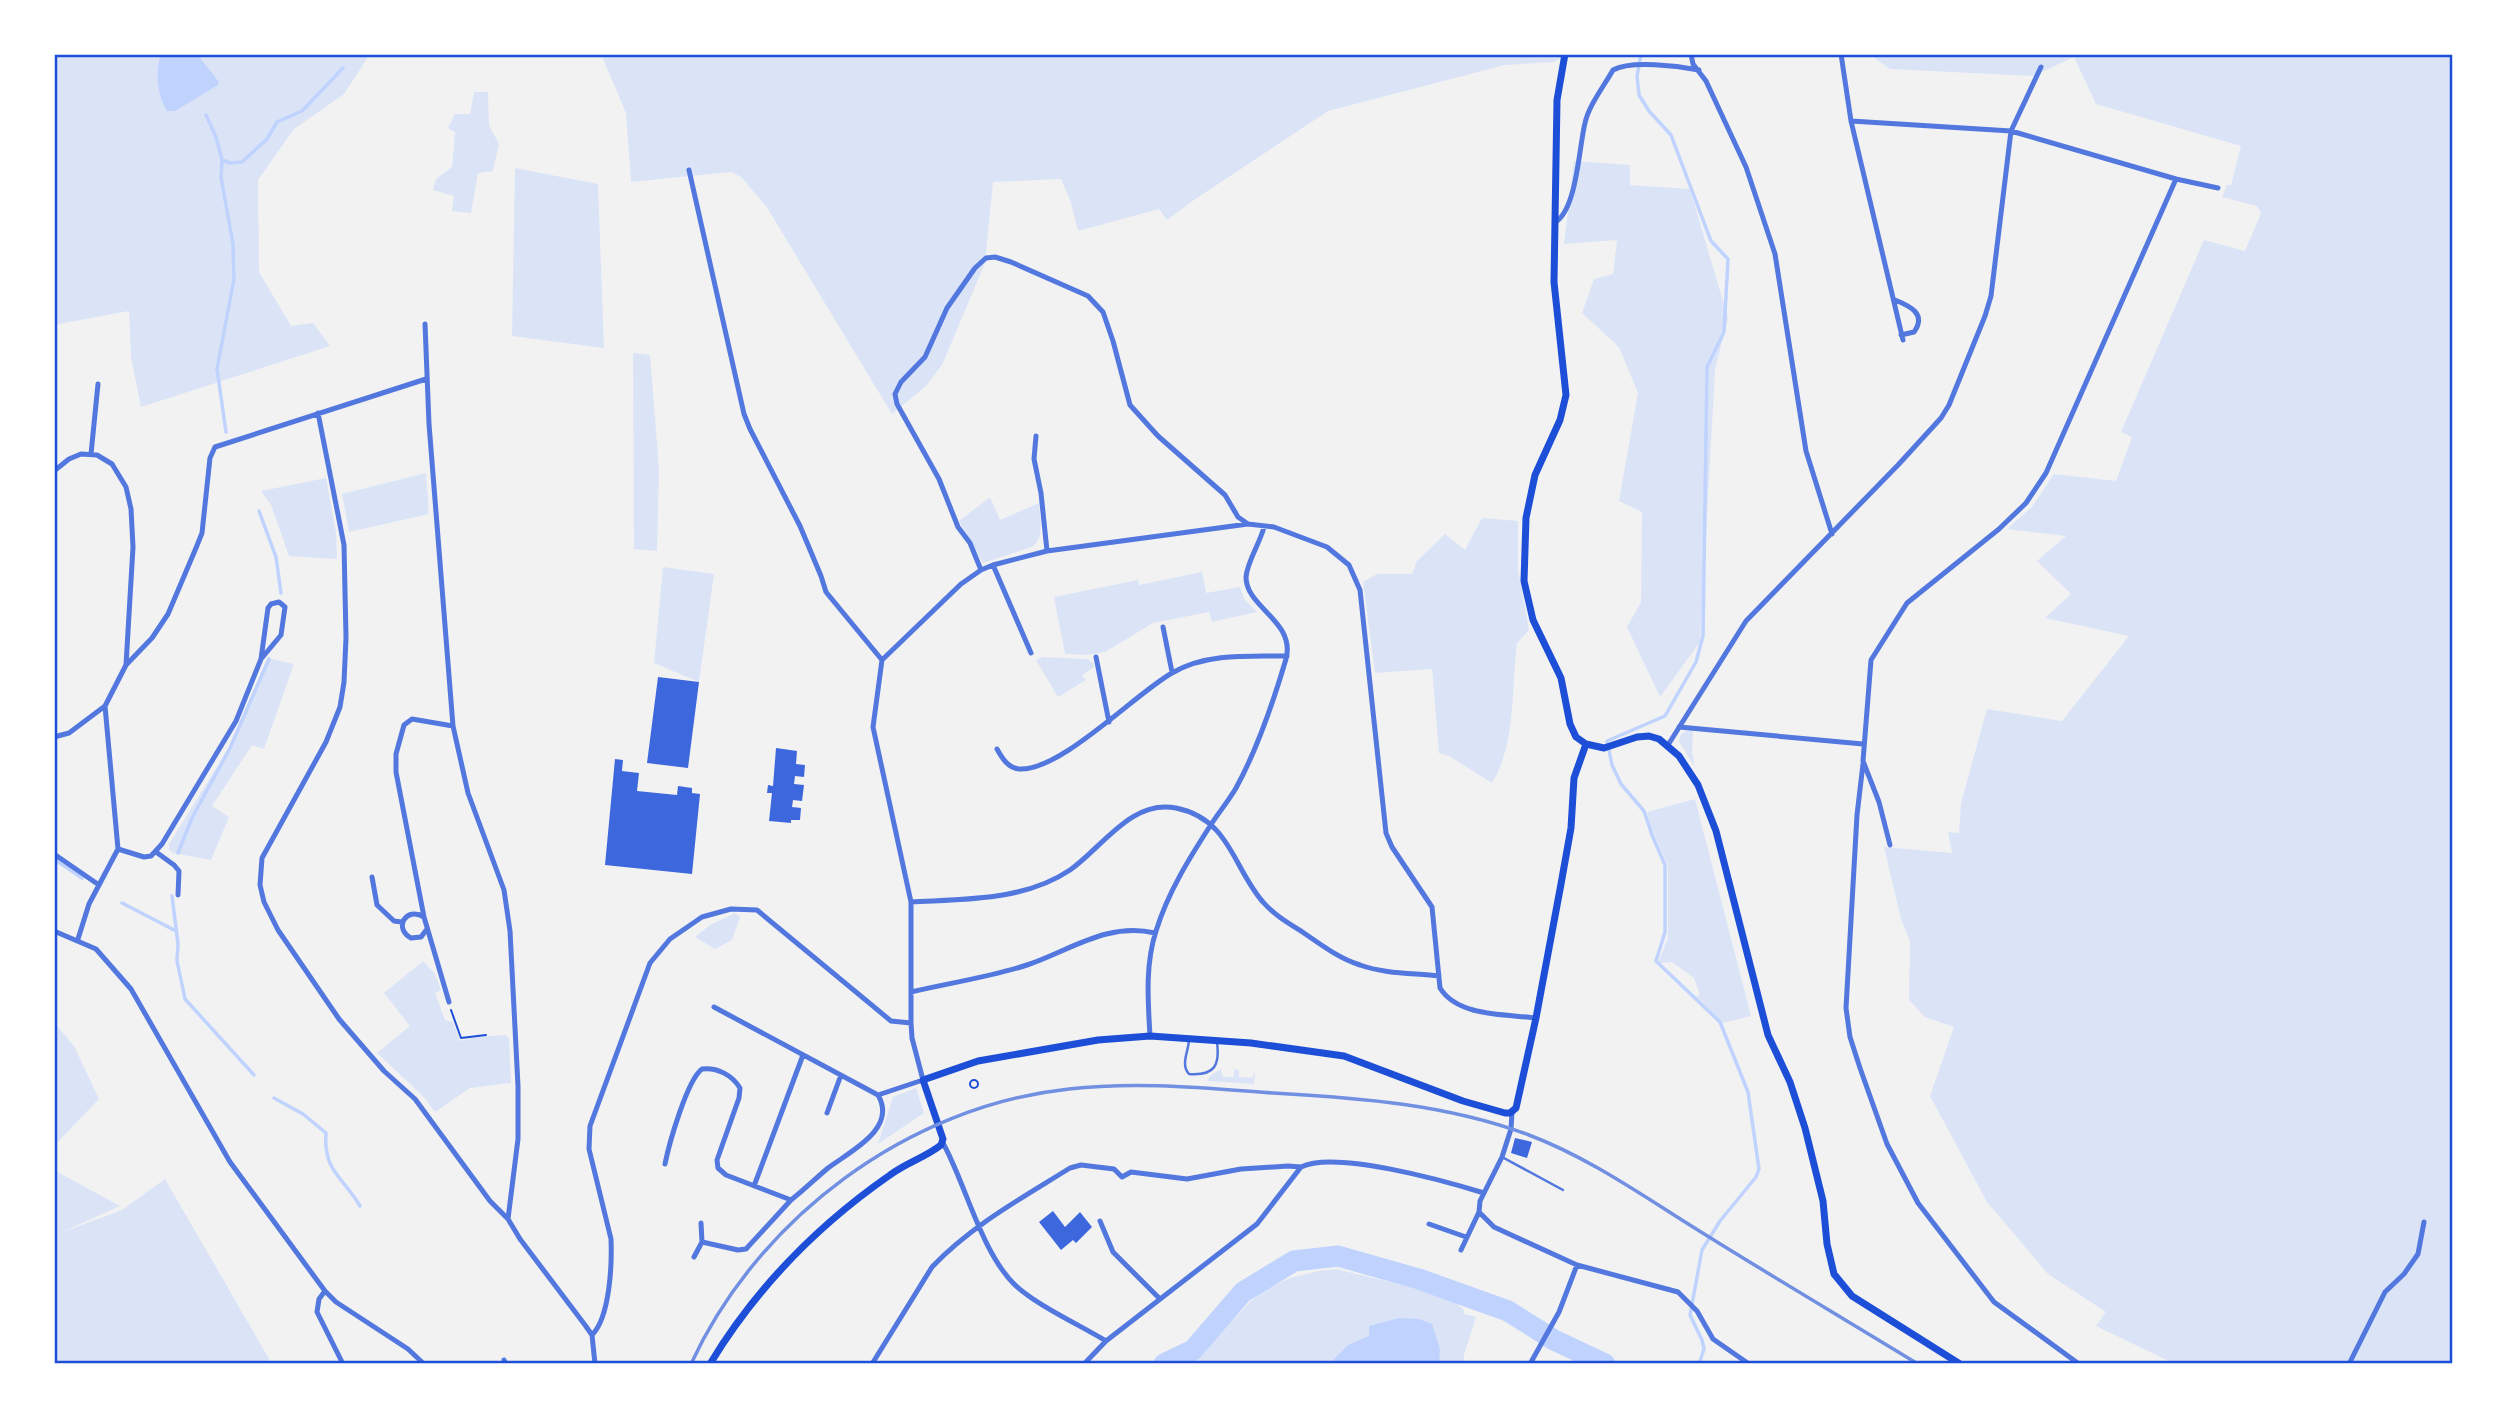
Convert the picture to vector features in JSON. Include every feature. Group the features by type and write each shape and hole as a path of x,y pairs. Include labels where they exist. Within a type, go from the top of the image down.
{"main road":[{"path":"1565,54 1557,100 1554,282 1566,395 1560,420 1535,475 1526,518 1524,581 1533,620 1561,678 1573,731 1586,744 1604,748 1648,736 1668,745 1694,779 1716,831 1765,1023 1790,1082 1805,1128 1823,1201 1827,1244 1834,1273 1852,1296 1960,1364"},
{"path":"710,1364 765,1289 799,1249 846,1206 894,1172 943,1143 923,1080 978,1060 1098,1040 1150,1036 1292,1048 1344,1056 1463,1101 1505,1113 1512,1112 1516,1108 1536,1018 1571,828 1574,778 1586,744"}],"street":[{"path":"1691,54 1693,64 1706,81 1746,167 1775,254 1806,451 1832,534"},
{"path":"1840,54 1850,121 1902,337 1914,332 1919,317 1915,309 1895,300"},
{"path":"1557,221 1563,216 1572,189 1581,156 1585,121 1613,70 1621,65 1634,64 1699,71"},
{"path":"1668,745 1746,621 1919,443 1949,405 1991,296 2011,131 2041,67"},
{"path":"1850,121 2011,131 2176,179 2218,188"},
{"path":"689,170 741,402 750,429 800,526 826,592 882,660"},
{"path":"2079,1364 1994,1302 1918,1203 1887,1144 1850,1037 1846,992 1857,815 1871,660 1907,603 1999,529 2034,494 2046,473 2176,179"},
{"path":"981,570 970,542 958,527 939,479 897,404 895,394 901,382 925,357 947,308 975,268 989,257 1011,262 1088,296 1097,304 1103,312 1113,341 1130,405 1158,436 1225,495 1238,517 1248,524"},
{"path":"425,324 426,379 453,726 468,793 504,890 510,931 518,1139 508,1219"},
{"path":"54,737 69,733 105,706 126,665 152,638 168,614 202,533 210,458 215,447 426,379"},
{"path":"91,454 97,384"},
{"path":"318,413 344,545 344,682 340,707 326,742 267,847 260,870 261,892 270,919 339,1019 384,1071 415,1099 593,1335 596,1364"},
{"path":"1036,436 1034,459 1041,493 1047,551"},
{"path":"54,471 69,458 91,454 108,461 121,474 126,487 131,509 133,547 126,665"},
{"path":"878,1095 923,1080 912,1038 911,902 873,727 882,660 961,584 993,565 1047,551 1248,524 1274,527 1327,547 1341,556 1355,574 1360,590 1386,833 1392,847 1432,907 1442,992 1462,1006 1536,1018"},
{"path":"1150,1036 1147,982 1155,933 1173,887 1211,824 1236,789 1253,751 1287,656 1285,636 1271,614 1250,593 1246,578 1261,542 1264,527"},
{"path":"993,565 1031,653"},
{"path":"118,849 144,857 156,852 223,745 241,710 261,659 268,608 279,602 285,607 281,635 261,659"},
{"path":"1163,627 1172,672"},
{"path":"997,749 1003,761 1018,769 1033,767 1052,759 1110,722 1172,672 1228,656 1287,656"},
{"path":"1096,657 1110,722"},
{"path":"78,939 89,904 118,849 105,706"},
{"path":"449,1002 424,917 396,772 396,754 404,725 412,719 453,726"},
{"path":"1679,727 1863,744"},
{"path":"1863,761 1879,802 1890,845"},
{"path":"911,902 976,899 1026,890 1071,869 1122,824 1153,808 1176,808 1211,824 1227,841 1259,897 1282,919 1339,956 1381,971 1439,976"},
{"path":"156,852 174,864 179,871 178,895"},
{"path":"54,854 99,885"},
{"path":"372,877 375,906 394,921 402,922"},
{"path":"593,1335 600,1325 606,1299 611,1239 589,1149 590,1126 650,963 670,939 702,917 731,909 757,910 891,1021 911,1023"},
{"path":"424,917 411,913 402,922 402,932 411,938 421,937 427,929"},
{"path":"911,992 1025,965 1111,931 1136,929 1155,933"},
{"path":"54,930 96,948 131,989 230,1162 325,1291 336,1302 408,1349 424,1364"},
{"path":"702,1242 738,1250 746,1249 791,1200 873,1135 882,1113 878,1095 715,1007"},
{"path":"754,1186 803,1055"},
{"path":"665,1164 692,1079 702,1069 712,1069 725,1074 740,1088 717,1160 718,1168 726,1175 791,1200"},
{"path":"827,1114 841,1075"},
{"path":"1461,1250 1479,1212 1478,1205 1502,1157 1513,1118 1512,1112"},
{"path":"943,1143 978,1225 1002,1269 1013,1283 1106,1341"},
{"path":"872,1364 932,1267 978,1225 1070,1168 1081,1165 1114,1170 1122,1177 1131,1172 1187,1180 1196,1176 1241,1169 1301,1167 1315,1161 1335,1161 1436,1179 1484,1193"},
{"path":"1083,1364 1106,1341 1159,1298 1257,1224 1301,1167"},
{"path":"1479,1212 1494,1227 1577,1265 1671,1289 1687,1299 1713,1339 1748,1364"},
{"path":"1100,1221 1113,1252 1159,1298"},
{"path":"694,1257 702,1242 701,1223"},
{"path":"2349,1364 2385,1292 2404,1274 2418,1254 2424,1223"},
{"path":"1429,1224 1466,1237"},
{"path":"1530,1364 1559,1312 1577,1265"},
{"path":"325,1291 319,1299 317,1312 343,1364"}],"lane":[{"path":"1189,1039 1185,1066 1189,1074 1205,1074 1215,1066 1219,1055 1217,1041"},
{"path":"1502,1157 1563,1189"}],"path":[{"path":"449,1002 461,1038 486,1035"}],"shaded area":[{"path":"54,54 370,54 344,94 294,129 258,180 259,272 291,326 313,323 330,346 141,407 131,357 129,311 54,325"},
{"path":"601,54 1568,54 1554,62 1505,65 1328,111 1167,220 1159,209 1078,231 1061,179 993,182 985,263 942,365 926,386 892,414 766,206 741,177 731,172 631,182 626,113"},
{"path":"1869,54 2453,54 2453,1364 2175,1364 2096,1326 2106,1312 2048,1274 1987,1202 1930,1096 1954,1027 1925,1017 1909,1000 1910,941 1901,919 1884,847 1952,853 1948,832 1959,833 1961,803 1987,709 2062,721 2129,636 2045,618 2071,594 2037,561 2066,536 2007,529 2032,507 2054,474 2116,481 2132,437 2121,432 2204,240 2245,251 2261,213 2257,206 2222,197 2227,185 2231,185 2241,146 2096,104 2074,57 2033,76 1890,69"},
{"path":"474,92 488,92 489,125 499,144 493,171 478,173 471,213 452,211 454,196 433,190 436,179 452,167 455,132 448,128 455,114 470,114"},
{"path":"1574,161 1630,165 1630,185 1690,189 1728,318 1715,370 1700,642 1660,697 1627,627 1641,602 1642,512 1619,501 1638,393 1619,347 1582,313 1594,279 1613,274 1617,240 1564,244"},
{"path":"515,168 598,184 604,348 512,336"},
{"path":"633,353 650,355 659,469 657,551 634,549"},
{"path":"426,473 429,514 349,532 342,494"},
{"path":"326,478 336,532 337,559 289,556 271,505 261,491"},
{"path":"990,497 1000,520 1039,503 1040,533 1032,547 983,563 959,521"},
{"path":"1482,518 1518,521 1518,569 1529,630 1517,643 1512,715 1506,750 1492,783 1449,756 1439,753 1432,669 1375,673 1363,582 1377,574 1412,574 1417,561 1445,534 1465,550"},
{"path":"663,567 714,574 699,682 654,663"},
{"path":"1202,572 1206,593 1240,587 1245,600 1257,612 1212,622 1209,612 1153,623 1105,652 1065,654 1054,597 1138,580 1139,585"},
{"path":"1043,657 1087,659 1094,667 1082,675 1086,680 1058,697 1036,660"},
{"path":"268,658 294,664 264,749 252,745 212,806 229,817 211,860 173,853 169,850 169,844 230,746"},
{"path":"1693,731 1692,752 1695,768 1679,741 1681,734"},
{"path":"1695,799 1751,1016 1723,1023 1696,996 1700,995 1694,978 1672,962 1658,963 1668,938 1668,866 1647,812"},
{"path":"735,913 740,917 732,940 715,949 695,937 710,925"},
{"path":"423,961 435,974 441,990 435,993 445,1020 453,1022 460,1041 505,1035 509,1038 511,1083 470,1088 435,1112 424,1097 377,1053 410,1026 384,993"},
{"path":"54,1022 74,1046 99,1099 54,1146"},
{"path":"1221,1069 1223,1077 1234,1077 1234,1069 1239,1070 1239,1077 1252,1078 1255,1071 1254,1084 1207,1081"},
{"path":"916,1088 924,1113 878,1144 893,1097"},
{"path":"54,1170 120,1206 60,1233 122,1210 165,1179 272,1364 54,1364"},
{"path":"1336,1269 1448,1296 1460,1302 1458,1305 1464,1310 1464,1314 1476,1317 1464,1355 1464,1364 1185,1364 1211,1344 1259,1292 1290,1278"}],"water":[{"path":"161,54 197,54 219,82 218,85 175,111 167,111 158,83"},
{"path":"1399,1318 1419,1319 1432,1324 1440,1349 1439,1364 1335,1364 1334,1359 1348,1345 1369,1336 1369,1326"}],"building":[{"path":"658,677 699,682 688,768 647,763"},
{"path":"776,748 797,751 796,764 805,765 804,777 795,776 794,784 804,785 802,801 793,800 792,807 801,808 800,820 791,820 791,823 769,821 772,793 767,793 768,785 773,786"},
{"path":"615,759 623,760 622,771 639,773 637,791 677,795 678,786 692,788 692,793 700,794 692,874 605,865"},
{"path":"1515,1138 1532,1142 1527,1158 1511,1153"},
{"path":"1053,1211 1065,1227 1080,1212 1092,1227 1076,1243 1073,1240 1061,1250 1039,1222"}],"waterway":[{"path":"1641,54 1637,76 1639,95 1649,111 1671,135 1711,241 1728,259 1724,332 1707,367 1703,636 1696,662 1665,716 1607,741 1612,765 1621,784 1644,811 1665,865 1665,932 1656,961 1720,1022 1748,1092 1759,1169 1756,1177 1720,1221 1702,1250 1690,1315 1704,1349 1699,1364"},
{"path":"222,160 230,163 242,162 267,139 277,122 302,111 343,68"},
{"path":"206,115 222,160 221,177 233,244 234,279 217,369 226,432"},
{"path":"259,511 276,557 281,593"},
{"path":"178,853 192,818 230,748 269,659"},
{"path":"54,859 82,878"},
{"path":"172,896 178,944 177,961 185,999 254,1075"},
{"path":"122,903 176,931"},
{"path":"274,1098 303,1114 326,1133 331,1165 360,1206"},
{"path":"1164,1364 1193,1350 1243,1292 1294,1261 1338,1256 1419,1279 1508,1311 1554,1340 1605,1364"}],"railway":[{"path":"691,1364 720,1311 756,1262 798,1217 845,1178 896,1145 951,1119 1009,1100 1069,1089 1145,1085 1338,1097 1402,1104 1466,1116 1529,1135 1552,1144 1617,1179 1918,1364"}]}
